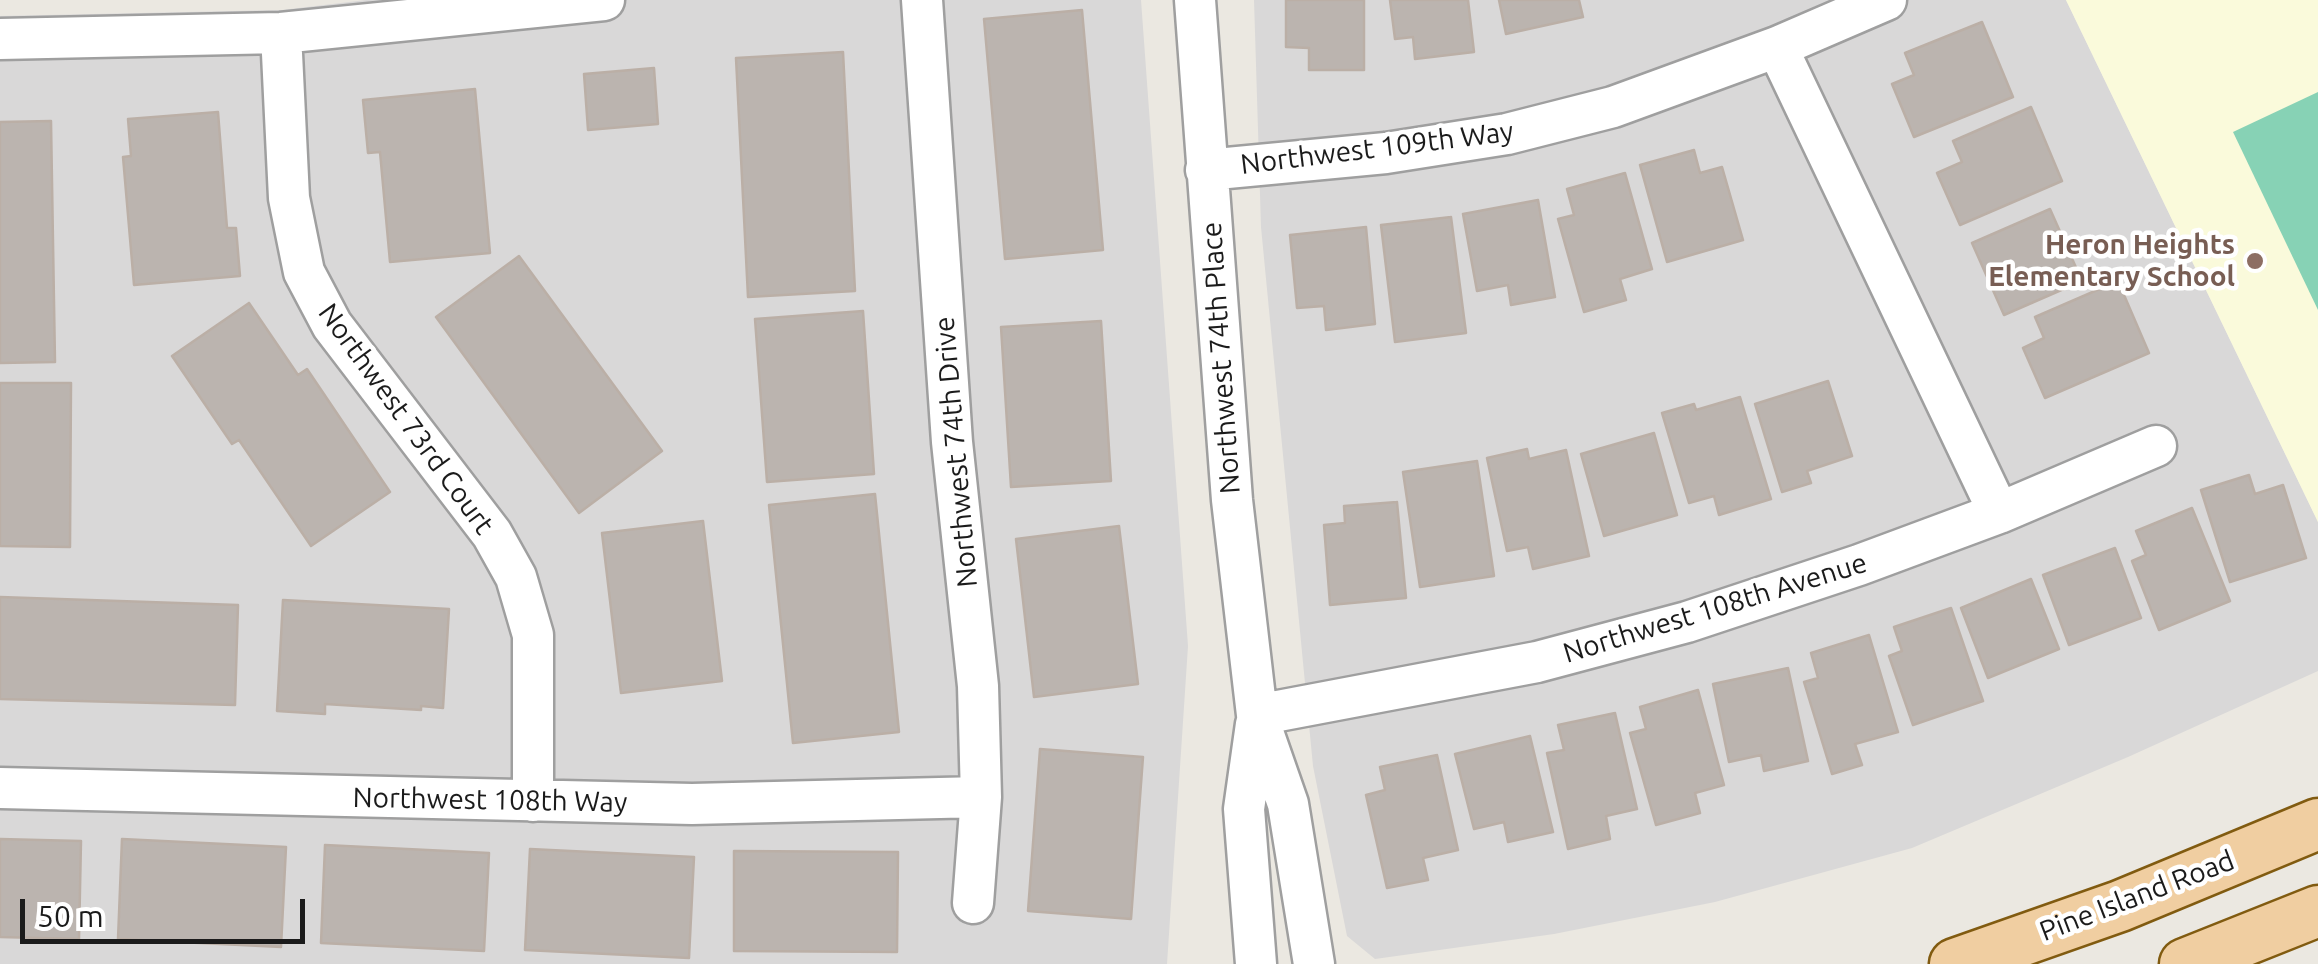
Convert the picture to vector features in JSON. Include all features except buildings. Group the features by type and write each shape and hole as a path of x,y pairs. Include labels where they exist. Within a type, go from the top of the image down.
{"main road":[{"name":"Pine Island Road","path":"1955,964 2120,906 2318,824"},
{"path":"2185,964 2318,911"}],"street":[{"path":"0,39 281,33 604,0"},
{"name":"Northwest 74th Drive","path":"922,0 952,442 978,686 981,797 973,904"},
{"name":"Northwest 74th Place","path":"1195,0 1232,500 1257,715 1288,804 1314,964"},
{"name":"Northwest 109th Way","path":"1206,170 1386,153 1507,134 1613,106 1777,47 1886,0"},
{"name":"Northwest 73rd Court","path":"281,33 289,198 304,272 332,326 492,534 516,577 533,635 533,802"},
{"path":"1777,47 1999,513"},
{"name":"Northwest 108th Avenue","path":"1257,715 1537,662 1686,622 1859,565 1999,513 2156,446"},
{"name":"Northwest 74th Place","path":"1256,964 1244,809 1257,715"},
{"name":"Northwest 108th Way","path":"0,788 692,804 981,797"}],"shaded area":[{"path":"366,0 1141,0 1188,646 1167,964 0,964 0,16 282,10"},
{"path":"1254,0 2066,0 2318,522 2318,671 1912,848 1715,902 1554,934 1375,959 1347,936 1313,766 1261,227"},
{"name":"Heron Heights Elementary School","path":"2066,0 2318,0 2318,522"}],"green space":[{"path":"2318,92 2318,310 2233,132"}],"place":[{"name":"Heron Heights Elementary School","path":"2255,261"}]}
